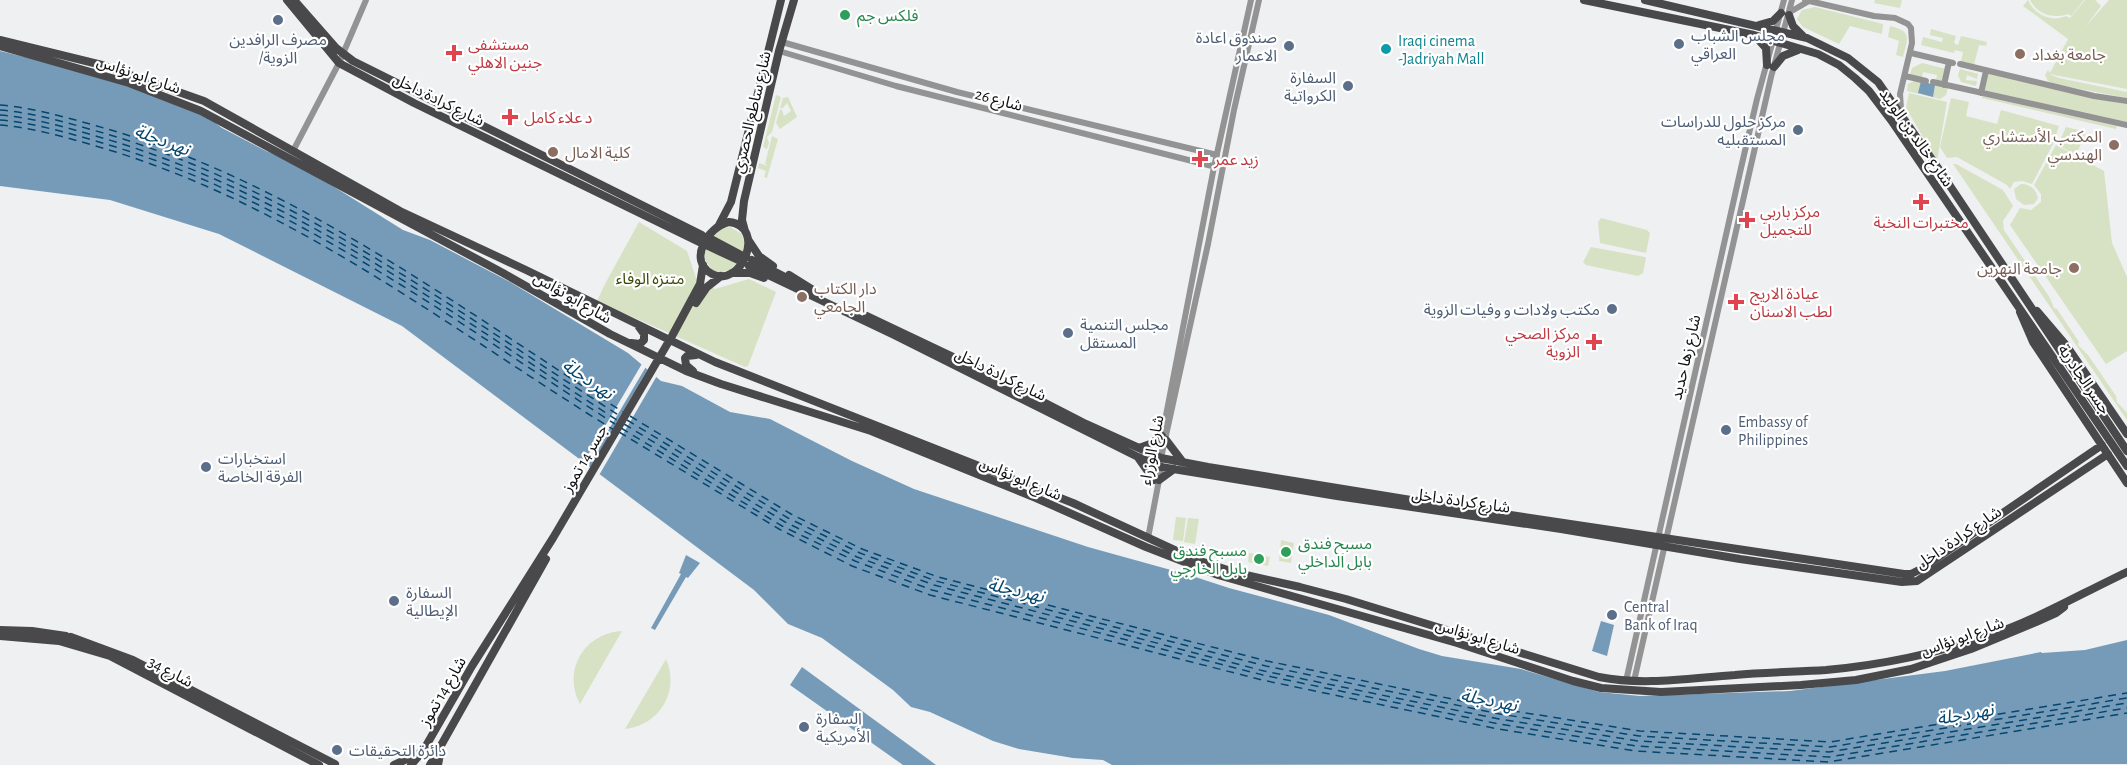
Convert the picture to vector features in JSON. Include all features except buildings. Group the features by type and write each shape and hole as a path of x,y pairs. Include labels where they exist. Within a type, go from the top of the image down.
{"main road":[{"name":"شارع كرادة داخل","path":"287,0 339,63 634,211"},
{"name":"شارع كرادة داخل","path":"294,0 336,48 353,61 636,201"},
{"name":"شارع ساطع الحصري","path":"718,225 731,202 781,0"},
{"name":"شارع ساطع الحصري","path":"745,231 742,220 743,207 779,51 794,0"},
{"name":"شارع خالد بن الوليد","path":"1584,0 1754,35 1777,44 1818,54 1839,65 1869,91 1891,120 2014,299"},
{"name":"شارع خالد بن الوليد","path":"1645,0 1807,38 1843,55 1869,73 1887,92 2022,293"},
{"path":"1757,25 1768,24 1786,13 1797,31 1807,38"},
{"path":"1754,35 1766,48 1770,66 1788,52 1803,49"},
{"name":"شارع ابو نؤاس","path":"0,40 76,57 190,96 220,110 426,224 715,362 1073,503 1194,559 1224,570 1322,592 1583,672 1630,681 1829,670 1905,658 1945,649 1993,634 2127,572"},
{"name":"شارع ابو نؤاس","path":"0,46 129,83 201,111 503,273 610,334 686,371 871,431 1209,572 1369,617 1601,688 1661,692 1801,686 1857,680 1911,669 1971,649 2056,613 2077,596"},
{"path":"636,201 693,226 735,223 745,231 759,256 811,292"},
{"path":"634,211 700,238 636,201"},
{"path":"634,211 688,241 701,255"},
{"path":"718,225 705,239 701,255 703,264 712,274 721,276 745,272 811,292"},
{"path":"730,274 744,260 748,250 748,240"},
{"path":"709,242 740,257"},
{"path":"751,263 811,292"},
{"name":"جسر 14 تموز","path":"495,628 527,580 694,298 702,278 703,264"},
{"name":"جسر 14 تموز","path":"504,633 698,300 711,283 721,276"},
{"name":"شارع كرادة داخل","path":"811,292 1139,448 1174,469 1337,496 1469,511 1562,525 1793,567 1912,582 2108,454"},
{"name":"شارع كرادة داخل","path":"811,292 1138,458 1183,462 1469,511"},
{"path":"2022,293 2044,336"},
{"path":"2022,293 2066,345 2127,434"},
{"path":"2014,299 2044,336"},
{"path":"2014,299 2030,337 2127,483"},
{"path":"610,334 635,344 643,342 645,338 641,329 615,314"},
{"name":"جسر الجادرية","path":"2044,336 2127,451"},
{"name":"جسر الجادرية","path":"2044,336 2127,466"},
{"path":"715,362 696,354 687,356 684,362 690,370 721,384"},
{"path":"1139,448 1164,438 1183,462"},
{"name":"شارع كرادة داخل","path":"1663,542 1911,574 2102,445"},
{"path":"1138,458 1157,480 1174,469"},
{"name":"شارع 14 تموز","path":"411,765 423,751 495,628"},
{"name":"شارع 34","path":"0,630 69,636 111,651 142,664 335,764"},
{"name":"شارع 14 تموز","path":"430,765 504,633"},
{"name":"شارع 34","path":"0,636 59,641 110,656 319,765"},
{"path":"438,765 442,744"},
{"path":"394,765 423,751"}],"street":[{"path":"293,151 339,63 366,0"},
{"name":"شارع الوزراء","path":"1148,538 1159,461 1215,206 1251,0"},
{"name":"شارع الوزراء","path":"1164,438 1214,167 1259,0"},
{"path":"1784,0 1786,13"},
{"path":"1786,13 1792,0"},
{"path":"1786,13 1808,0 1904,21 1908,24 1912,38 1911,53 1900,100 1907,122"},
{"path":"1249,11 1257,14"},
{"name":"شارع زها حديد","path":"1663,542 1682,433 1741,168 1786,13"},
{"name":"شارع 26","path":"782,42 972,96 1217,155"},
{"name":"شارع 26","path":"779,51 896,86 1222,169"},
{"path":"1911,53 2094,96 2127,101"},
{"path":"1944,85 1954,63"},
{"name":"شارع زها حديد","path":"1630,681 1689,435 1770,66"},
{"path":"1981,93 1986,71"},
{"path":"1905,76 2127,125"},
{"path":"969,105 972,96"},
{"path":"1207,204 1215,206"},
{"path":"1682,433 1689,435"}],"green space":[{"path":"1875,0 1902,0 1900,8 1874,3"},
{"path":"2028,0 2034,9 2044,16 2070,18 2085,0 2095,0 2101,6 2085,27 2109,0 2127,0 2127,89 2049,74 2127,92 2127,98 2048,81 2045,75 2048,70 2050,73 2068,39 2023,6"},
{"path":"2030,0 2084,0 2071,16 2068,14 2051,16 2037,9"},
{"path":"1815,7 1883,24 1882,34 1850,26 1839,44 1803,27 1797,19 1802,10"},
{"path":"1890,26 1902,30 1907,36 1903,57 1896,55 1899,41 1888,37"},
{"path":"1931,29 1956,36 1954,43 1958,45 1961,36 1987,42 1986,46 1979,45 1974,65 1961,62 1963,52 1955,50 1954,53 1921,45 1923,37 1942,42 1943,38 1930,35"},
{"path":"1922,63 1946,69 1942,82 1936,81 1937,75 1923,72 1922,78 1910,75 1912,68"},
{"path":"1960,69 1978,74 1977,79 1967,75 1966,80 1977,81 1976,86 1961,82 1958,75"},
{"path":"1988,73 2127,104 2127,123 1983,90"},
{"path":"1921,81 1932,97 1935,85 1948,88 1946,95 1940,99 1907,91 1908,84"},
{"path":"1909,93 1947,102 1937,161 1906,108"},
{"path":"776,95 781,97 772,132 767,137 769,143 767,149 763,147"},
{"path":"1982,96 2117,126 2116,129 1982,98"},
{"path":"788,97 797,117 780,129 776,123 780,109 784,116 791,111 787,103 780,108 783,98"},
{"path":"1951,98 1969,102 1966,116 1997,124 2001,110 2059,126 2053,144 2032,184 2022,181 2014,182 2010,189 2007,185 1957,157 1947,158 1940,147"},
{"path":"2066,127 2086,132 2076,155 2058,145"},
{"path":"772,136 778,139 767,178 764,177 766,171 758,168 759,163 768,166 765,164"},
{"path":"2056,145 2104,171 2112,243 2127,277 2127,351 2106,364 2010,225 2020,208 2031,210 2041,202 2041,194 2034,185"},
{"path":"1953,164 2003,190 2013,206 2003,221 2004,230 2050,298 2054,308 2057,309 2079,342 2078,345 2088,355 2116,396 2117,402 2127,413 2127,420"},
{"path":"2021,184 2030,186 2036,192 2038,198 2034,204 2024,205 2016,199 2014,189"},
{"path":"1601,218 1647,230 1650,233 1646,253 1600,243 1598,222"},
{"name":"متنزه الوفاء","path":"639,222 687,251 696,278 715,289 749,279 776,292 748,366 745,367 597,301"},
{"path":"730,227 742,234 745,245 743,253 710,237 722,228"},
{"path":"705,247 739,262 728,271 713,271 705,260"},
{"path":"1591,247 1645,257 1643,273 1638,276 1586,265 1583,262"},
{"path":"1176,517 1186,518 1183,541 1173,540"},
{"path":"1188,518 1199,519 1195,544 1184,542"},
{"name":"مسبح فندق بابل الداخلي","path":"1281,540 1294,543 1291,563 1279,561"},
{"name":"مسبح فندق بابل الخارجي","path":"1249,553 1270,557 1268,566 1248,562"},
{"path":"622,631 580,704 575,691 574,679 575,667 580,656 587,646 597,639 609,633"},
{"path":"666,659 670,671 670,683 664,704 648,721 625,729"}],"water":[{"name":"نهر دجلة","path":"0,51 99,75 205,115 222,128 266,151 296,163 403,230 430,240 510,282 628,353 661,381 682,386 730,412 770,419 852,461 914,489 1088,547 1329,615 1442,656 1521,669 1599,692 1640,696 1790,691 1945,671 2041,652 2085,650 2127,640 2127,764 1112,765 1103,760 1073,758 1019,749 993,741 930,712 911,707 893,690 822,638 788,624 754,590 402,326 219,234 110,200 0,186"},
{"path":"1921,81 1935,85 1933,97 1918,93"},
{"path":"686,555 700,563 688,578 686,577 655,630 651,628 681,574 679,573"},
{"path":"1601,621 1614,625 1607,656 1592,651"},
{"path":"802,667 936,765 903,765 790,685"}],"pier":[{"path":"643,362 647,365 586,468 582,465"},
{"path":"649,367 658,374 598,477 589,470"}],"ferry route":[{"path":"0,105 70,118 111,130 181,154 248,183 313,216 376,253 623,412"},
{"path":"0,110 70,123 110,135 179,159 246,188 311,221 437,296 620,416"},
{"path":"0,115 40,121 106,139 176,163 243,192 371,261 617,420"},
{"path":"0,120 40,126 106,144 175,168 242,197 370,266 615,424"},
{"path":"0,125 40,131 106,149 175,173 242,203 306,236 369,273 614,430"},
{"path":"630,416 791,514 862,549 938,577 1267,661 1501,709 1640,731 1830,742 2127,693"},
{"path":"627,420 788,518 860,553 936,581 1266,666 1500,714 1639,736 1830,747 2127,698"},
{"path":"624,424 785,522 857,557 934,585 1264,671 1499,719 1638,741 1829,752 2127,703"},
{"path":"621,428 782,526 855,561 932,590 1263,675 1499,724 1637,746 1829,757 2127,708"},
{"path":"619,432 779,529 852,566 930,595 1262,680 1498,729 1636,751 1828,762 2127,713"}],"place":[{"name":"فلكس جم","path":"845,15"},
{"name":"مصرف الرافدين /الزوية","path":"278,20"},
{"name":"مجلس الشباب العراقي","path":"1679,44"},
{"name":"صندوق اعادة الاعمار","path":"1289,46"},
{"name":"Iraqi cinema -Jadriyah Mall","path":"1386,49"},
{"name":"مستشفى جنين الاهلي","path":"454,53"},
{"name":"جامعة بغداد","path":"2020,54"},
{"name":"السفارة الكرواتية","path":"1348,86"},
{"name":"د علاء كامل","path":"510,117"},
{"name":"مركز حلول للدراسات المستقبليه","path":"1798,130"},
{"name":"المكتب الأستشاري الهندسي","path":"2114,145"},
{"name":"كلية الامال","path":"553,152"},
{"name":"زيد عمر","path":"1200,159"},
{"name":"مختبرات النخبة","path":"1921,202"},
{"name":"مركز باربي للتجميل","path":"1747,220"},
{"name":"جامعة النهرين","path":"2074,268"},
{"name":"دار الكتاب الجامعي","path":"802,297"},
{"name":"عيادة الاريج لطب الاسنان","path":"1736,302"},
{"name":"مكتب ولادات و وفيات الزوية","path":"1612,309"},
{"name":"مجلس التنمية المستقل","path":"1068,333"},
{"name":"مركز الصحي الزوية","path":"1594,342"},
{"name":"Embassy of Philippines","path":"1726,430"},
{"name":"استخبارات الفرقة الخاصة","path":"206,467"},
{"name":"مسبح فندق بابل الداخلي","path":"1286,552"},
{"name":"مسبح فندق بابل الخارجي","path":"1259,559"},
{"name":"السفارة الإيطالية","path":"394,601"},
{"name":"Central Bank of Iraq","path":"1612,615"},
{"name":"السفارة الأمريكية","path":"804,727"},
{"name":"دائرة التحقيقات","path":"337,750"}]}
